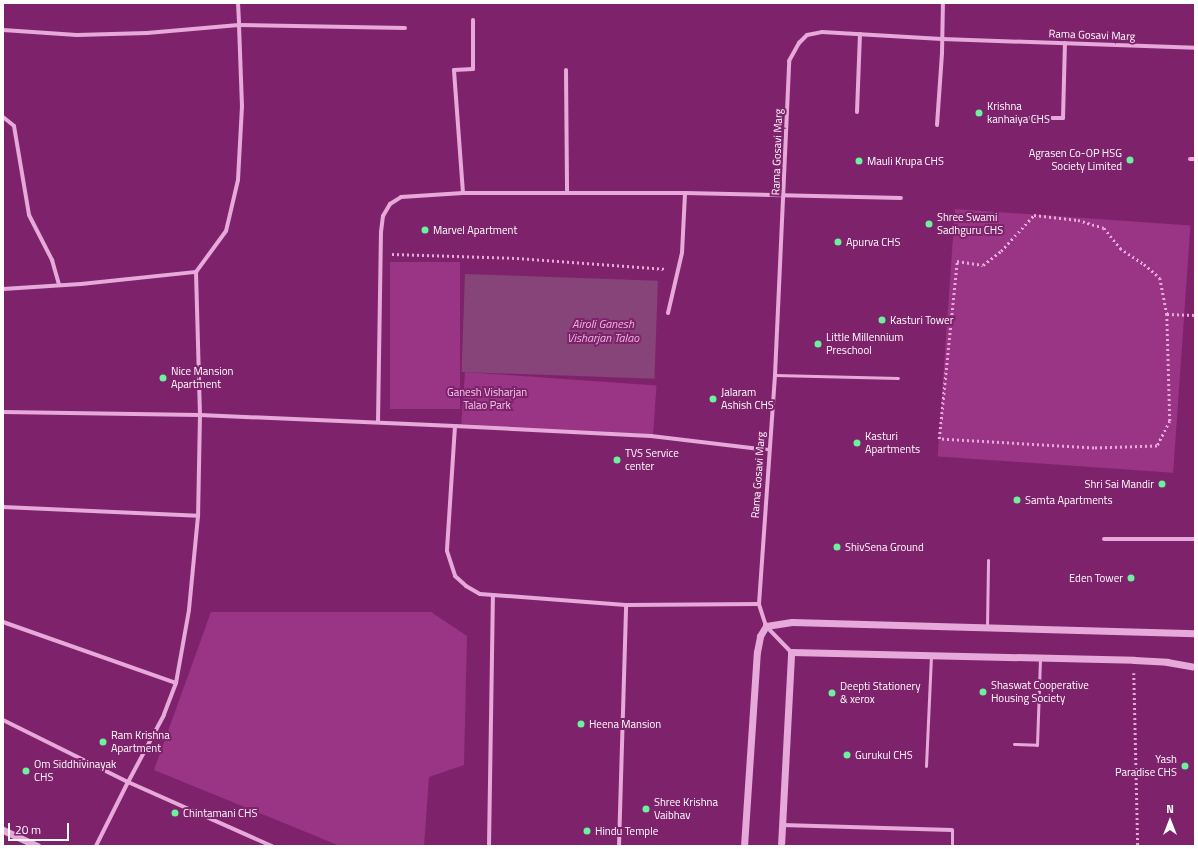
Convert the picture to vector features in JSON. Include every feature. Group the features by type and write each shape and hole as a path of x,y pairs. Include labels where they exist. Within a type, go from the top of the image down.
{"street":[{"path":"96,846 164,715 176,682 189,610 198,516 200,416 196,272 226,231 238,180 242,106 238,3"},
{"path":"937,125 943,3"},
{"path":"463,193 454,70 473,69 473,20"},
{"path":"3,30 77,35 146,34 239,25 405,28"},
{"name":"Rama Gosavi Marg","path":"791,652 766,626 758,604 775,375 789,61 799,43 807,35 822,32 942,39 1195,48"},
{"path":"857,112 860,34"},
{"path":"1010,118 1063,118 1065,43"},
{"path":"566,70 567,193"},
{"path":"3,117 14,126 29,215 52,260 59,285"},
{"path":"1190,159 1195,159"},
{"path":"378,422 383,216 390,204 401,197 463,193 686,193 901,198"},
{"path":"668,313 682,253 686,193"},
{"path":"3,289 196,272"},
{"path":"3,412 200,416 378,422 651,436 769,450"},
{"path":"455,426 447,551 455,576 466,586 480,594 626,605 758,604"},
{"path":"3,507 198,516"},
{"path":"1104,539 1195,540"},
{"path":"489,846 493,595"},
{"path":"619,846 626,605"},
{"path":"3,622 176,682"},
{"path":"744,846 757,652 760,636 766,626 792,622 1195,633"},
{"path":"781,846 791,652 1134,660 1167,662 1195,667"},
{"path":"3,720 128,782 272,846"},
{"path":"782,825 952,830"},
{"path":"3,830 37,846"}],"lane":[{"path":"775,375 898,378"},
{"path":"987,628 988,560"},
{"path":"926,766 931,656"},
{"path":"1014,744 1037,745 1040,659"},
{"path":"952,830 952,846"}],"path":[{"path":"1034,214 1078,220 1104,228 1120,248 1144,264 1160,278 1167,314 1170,421 1157,446 1094,448 939,439 957,261 982,265 1001,251 1034,214"},
{"path":"381,254 517,258 677,270"},
{"path":"1167,314 1195,315"},
{"path":"1134,660 1138,846"}],"green space":[{"path":"955,209 1190,225 1173,473 938,456"},
{"path":"390,262 460,262 460,409 390,409"},
{"name":"Ganesh Visharjan Talao Park","path":"465,372 657,385 653,437 461,424"},
{"path":"211,612 431,612 467,636 464,765 429,777 424,846 340,846 154,770"}],"water":[{"name":"Airoli Ganesh Visharjan Talao","path":"465,274 658,281 654,379 462,372"}],"place":[{"name":"Krishna kanhaiya CHS","path":"979,113"},
{"name":"Agrasen Co-OP HSG Society Limited","path":"1130,160"},
{"name":"Mauli Krupa CHS","path":"859,161"},
{"name":"Shree Swami Sadhguru CHS","path":"929,224"},
{"name":"Marvel Apartment","path":"425,230"},
{"name":"Apurva CHS","path":"838,242"},
{"name":"Kasturi Tower","path":"882,320"},
{"name":"Little Millennium Preschool","path":"818,344"},
{"name":"Nice Mansion Apartment","path":"163,378"},
{"name":"Jalaram Ashish CHS","path":"713,399"},
{"name":"Kasturi Apartments","path":"857,443"},
{"name":"TVS Service center","path":"617,460"},
{"name":"Shri Sai Mandir","path":"1162,484"},
{"name":"Samta Apartments","path":"1017,500"},
{"name":"ShivSena Ground","path":"837,547"},
{"name":"Eden Tower","path":"1131,578"},
{"name":"Shaswat Cooperative Housing Society","path":"983,692"},
{"name":"Deepti Stationery & xerox","path":"832,693"},
{"name":"Heena Mansion","path":"581,724"},
{"name":"Ram Krishna Apartment","path":"103,742"},
{"name":"Gurukul CHS","path":"847,755"},
{"name":"Yash Paradise CHS","path":"1185,766"},
{"name":"Om Siddhivinayak CHS","path":"26,771"},
{"name":"Shree Krishna Vaibhav","path":"646,809"},
{"name":"Chintamani CHS","path":"175,813"},
{"name":"Hindu Temple","path":"587,831"}]}
